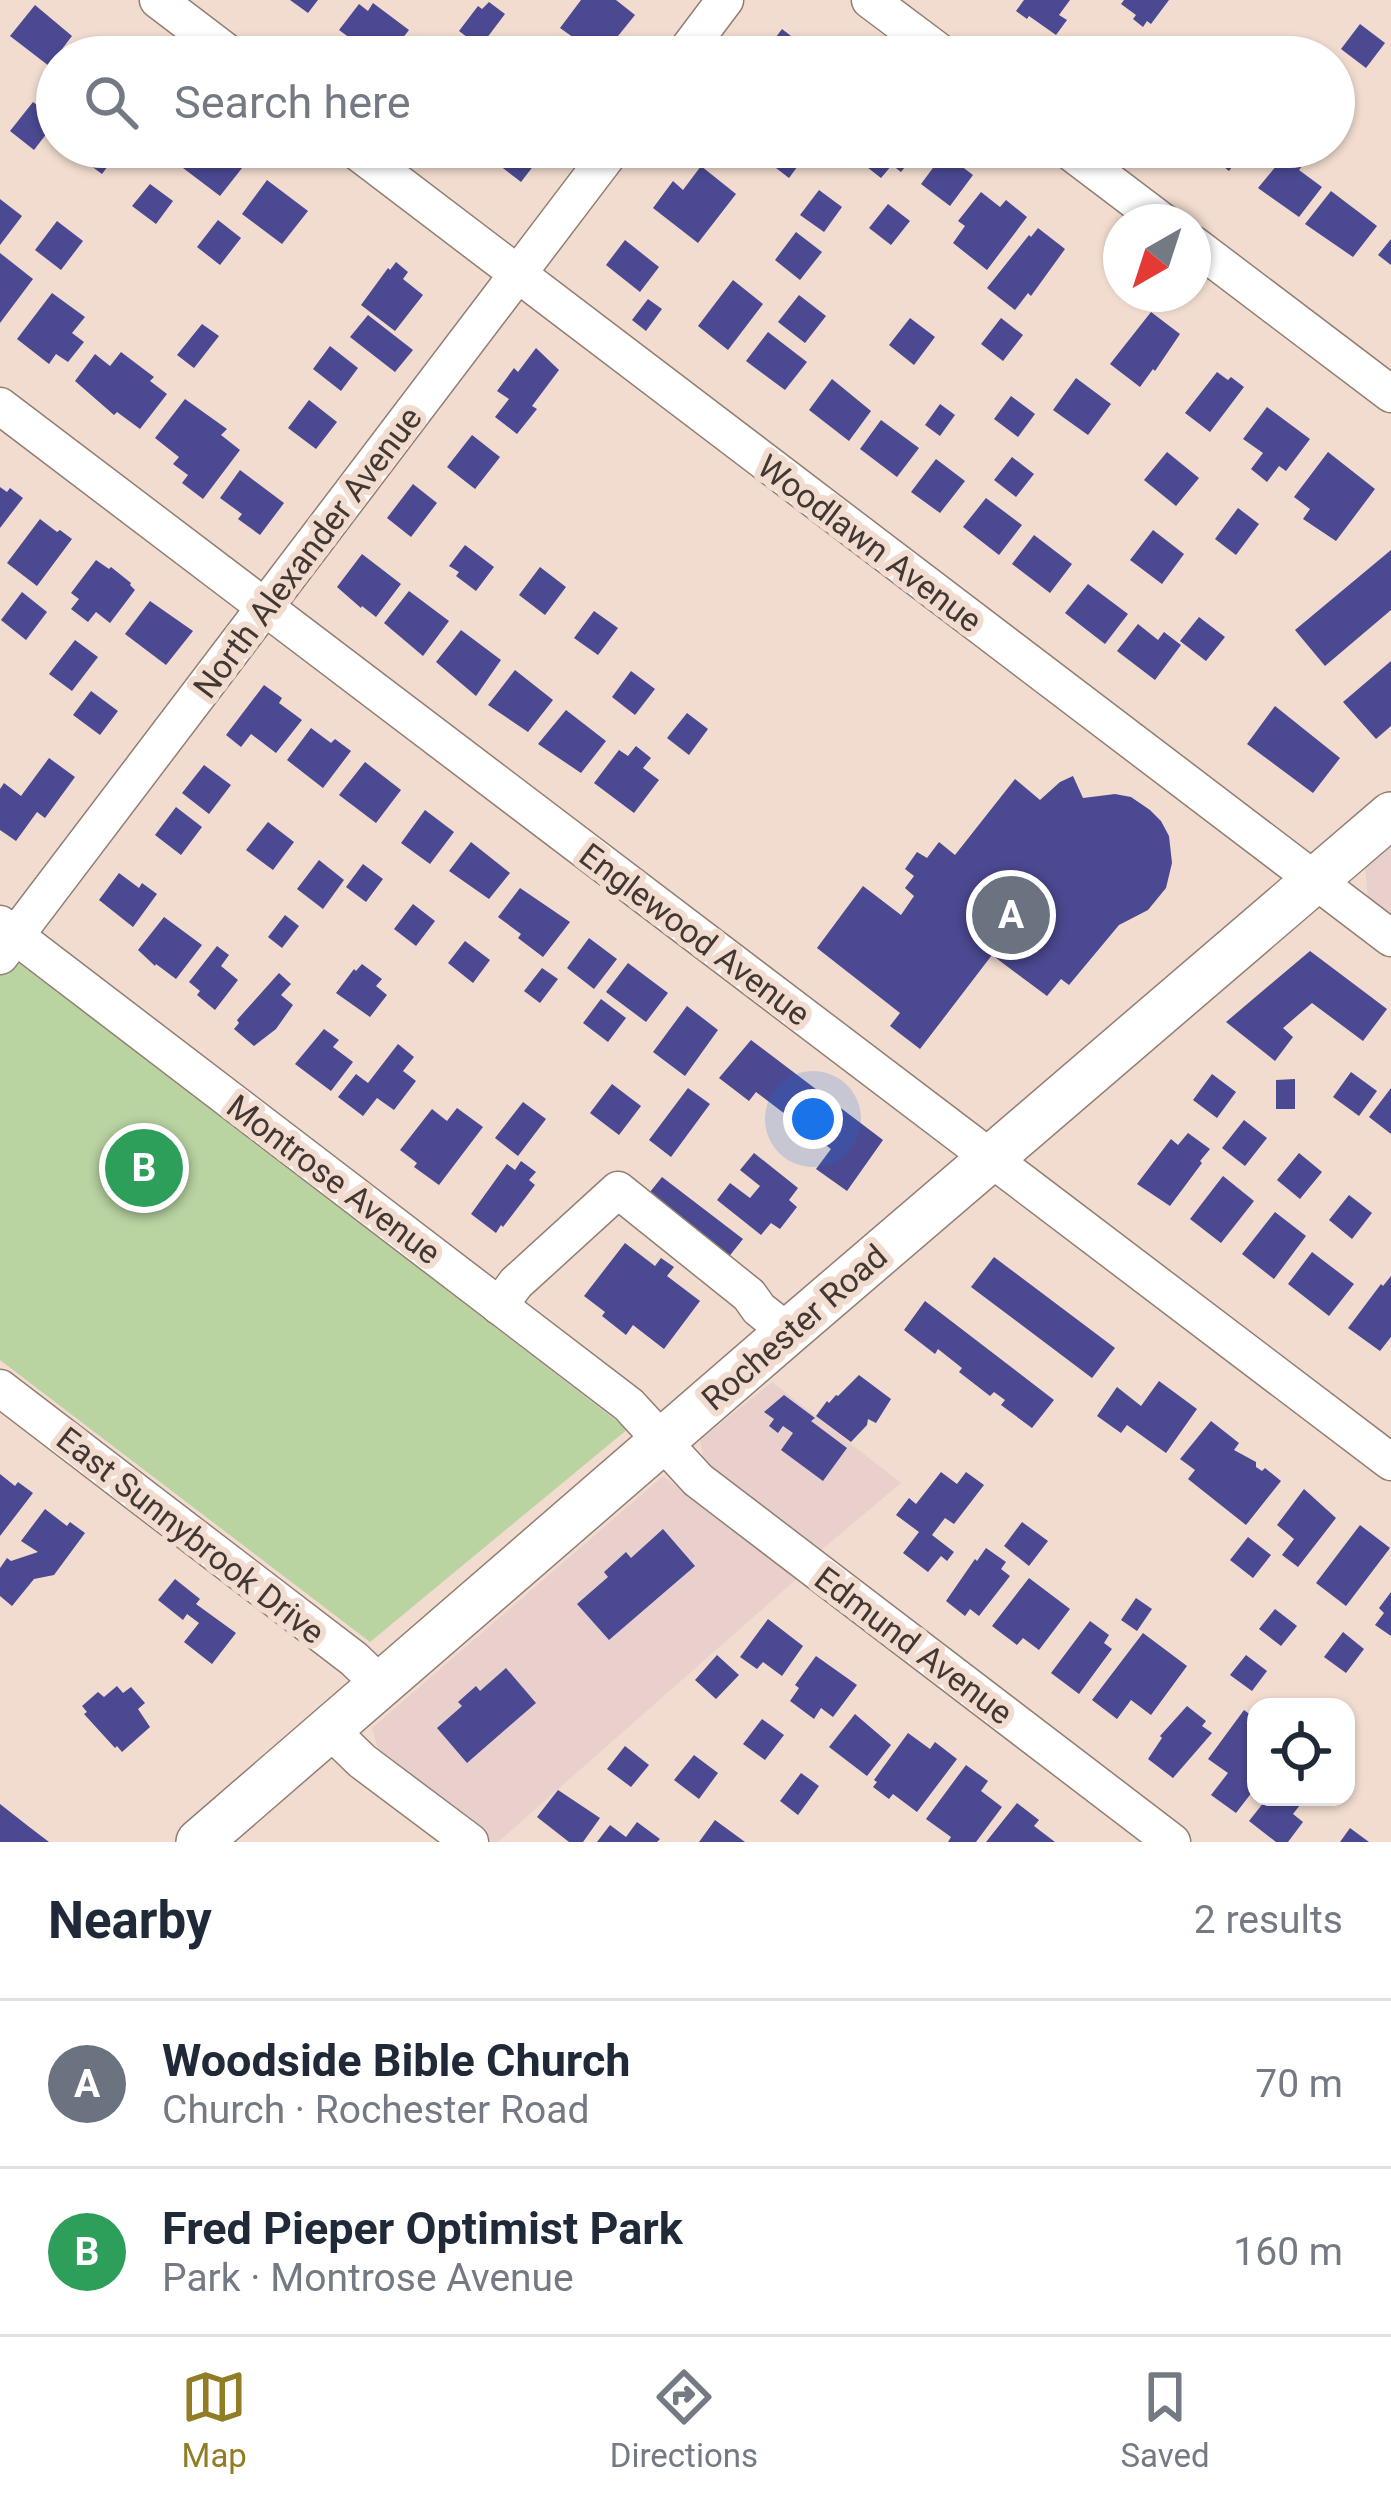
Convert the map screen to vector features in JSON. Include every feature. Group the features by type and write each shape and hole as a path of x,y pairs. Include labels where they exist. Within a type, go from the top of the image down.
{"main road":[{"name":"Rochester Road","path":"199,1842 1391,815"}],"street":[{"path":"158,0 205,36"},
{"path":"698,36 725,0"},
{"path":"870,0 918,36"},
{"name":"Woodlawn Avenue","path":"379,168 1391,938"},
{"name":"North Alexander Avenue","path":"5,938 265,608 598,168"},
{"path":"1092,168 1139,204"},
{"path":"1211,258 1391,394"},
{"name":"Englewood Avenue","path":"0,406 1391,1462"},
{"name":"Montrose Avenue","path":"5,938 500,1306 628,1405 661,1442"},
{"path":"500,1306 516,1283 618,1190 749,1294 759,1309 788,1332"},
{"name":"East Sunnybrook Drive","path":"0,1388 354,1659 380,1684"},
{"name":"Edmund Avenue","path":"661,1442 698,1480 1172,1842"},
{"path":"329,1729 357,1757 470,1842"}],"shaded area":[{"path":"1391,845 1391,915 1368,898 1365,867"},
{"path":"772,1382 901,1483 819,1552 704,1465 700,1440"},
{"path":"663,1476 799,1577 498,1842 492,1842 379,1754 372,1728"}],"green space":[{"path":"15,956 629,1428 370,1642 0,1360 0,976"}],"building":[{"path":"290,0 318,0 308,13"},
{"path":"581,0 616,0 635,15 618,36 571,36 560,28"},
{"path":"1024,0 1070,0 1059,15 1067,20 1056,35 1016,11"},
{"path":"1124,0 1169,0 1151,24 1147,21 1143,27 1121,4"},
{"path":"489,2 505,14 488,36 466,36 459,31 478,6 482,9"},
{"path":"373,3 409,30 404,36 347,36 339,30 359,4 368,11"},
{"path":"35,5 72,36 36,36 36,56 10,36"},
{"path":"1360,24 1385,43 1366,68 1355,60 1355,36 1351,36"},
{"path":"33,102 36,104 34,150 10,131"},
{"path":"183,168 242,168 220,196"},
{"path":"503,168 532,168 521,182"},
{"path":"704,168 736,194 698,243 653,208 673,181 683,190"},
{"path":"776,168 796,168 789,178"},
{"path":"868,168 889,168 881,178"},
{"path":"933,168 964,168 973,175 950,206 921,184"},
{"path":"1274,168 1301,168 1322,187 1299,217 1258,188"},
{"path":"267,180 308,211 282,244 242,214"},
{"path":"150,184 173,201 156,224 132,206"},
{"path":"819,190 842,207 824,232 800,215"},
{"path":"1331,191 1377,226 1353,257 1305,224"},
{"path":"981,192 1000,207 1006,200 1027,217 987,270 953,243 965,226 958,221"},
{"path":"0,199 22,216 0,245"},
{"path":"888,204 910,221 891,245 869,228"},
{"path":"218,220 241,238 220,265 197,247"},
{"path":"57,221 83,241 61,270 35,250"},
{"path":"1038,228 1065,249 1015,310 987,288"},
{"path":"796,232 822,252 800,280 775,260"},
{"path":"1391,239 1391,265 1378,255"},
{"path":"625,240 659,267 640,292 606,265"},
{"path":"0,253 33,279 0,323"},
{"path":"396,262 408,272 403,279 423,295 395,331 361,305"},
{"path":"733,280 763,304 728,350 698,326"},
{"path":"52,293 85,317 72,333 84,342 68,362 56,354 49,364 17,339"},
{"path":"799,295 826,316 805,343 778,322"},
{"path":"648,299 662,309 646,331 632,320"},
{"path":"1151,312 1180,334 1140,387 1110,364"},
{"path":"368,315 413,350 395,372 350,337"},
{"path":"910,318 935,337 914,365 889,345"},
{"path":"1001,318 1023,335 1003,361 981,344"},
{"path":"202,324 219,336 194,368 177,355"},
{"path":"768,332 807,362 785,390 746,361"},
{"path":"330,346 358,368 341,391 313,369"},
{"path":"536,348 559,370 517,434 495,417 509,399 497,391"},
{"path":"121,352 154,377 150,381 167,394 140,429 117,412 114,415 75,381 95,354 110,366"},
{"path":"1217,372 1244,387 1210,432 1185,413"},
{"path":"1076,378 1111,404 1088,435 1053,410"},
{"path":"832,379 871,411 849,441 809,410"},
{"path":"1011,396 1035,414 1018,437 994,419"},
{"path":"185,399 227,429 221,435 240,450 203,499 182,483 188,475 173,464 179,457 155,438"},
{"path":"309,400 337,422 316,449 288,428"},
{"path":"940,404 955,415 940,436 925,425"},
{"path":"1267,407 1310,439 1286,471 1279,466 1267,482 1251,469 1263,453 1243,439"},
{"path":"881,420 919,448 897,477 860,449"},
{"path":"472,435 500,457 475,489 447,467"},
{"path":"1167,452 1199,478 1176,506 1144,480"},
{"path":"1328,452 1375,489 1336,541 1303,519 1310,509 1294,497"},
{"path":"1012,457 1034,474 1016,497 994,480"},
{"path":"936,459 965,481 940,513 911,492"},
{"path":"240,470 284,503 260,535 220,498"},
{"path":"413,484 437,503 411,537 387,518"},
{"path":"0,487 23,498 0,528"},
{"path":"986,498 1022,525 999,555 963,527"},
{"path":"1238,508 1259,524 1236,555 1215,539"},
{"path":"40,519 72,539 37,586 7,563"},
{"path":"1153,530 1184,554 1162,584 1130,560"},
{"path":"1034,535 1072,564 1050,593 1012,564"},
{"path":"465,545 494,567 476,591 449,566"},
{"path":"1391,550 1391,610 1325,666 1295,630"},
{"path":"362,554 401,584 376,617 337,587"},
{"path":"96,560 135,590 110,623 96,612 88,622 71,609 79,599 71,593"},
{"path":"540,567 566,587 545,615 519,595"},
{"path":"1088,584 1128,614 1105,644 1065,613"},
{"path":"409,591 449,621 423,656 384,623"},
{"path":"22,592 47,612 26,640 1,620"},
{"path":"150,601 193,631 166,665 125,634"},
{"path":"594,611 618,628 598,655 574,638"},
{"path":"1199,617 1225,637 1206,661 1180,641"},
{"path":"1138,624 1158,640 1164,632 1181,645 1155,680 1117,651"},
{"path":"461,630 501,660 476,696 436,662"},
{"path":"75,640 98,657 72,691 49,674"},
{"path":"1391,661 1391,726 1376,739 1343,702"},
{"path":"515,670 553,700 528,732 488,705"},
{"path":"631,671 655,689 635,715 612,697"},
{"path":"264,685 302,720 276,753 251,734 241,747 226,735"},
{"path":"91,691 118,711 100,735 73,715"},
{"path":"1275,706 1340,758 1313,793 1247,744"},
{"path":"566,710 606,741 581,773 538,744"},
{"path":"687,713 708,729 689,755 667,738"},
{"path":"311,728 351,751 323,788 287,760"},
{"path":"636,746 651,758 643,768 659,780 634,813 594,783 619,750 628,756"},
{"path":"49,758 75,777 45,818 37,812 16,841 0,830 0,789 4,783 21,796"},
{"path":"365,762 401,790 376,823 339,795"},
{"path":"204,765 231,785 209,814 182,793"},
{"path":"1073,776 1083,798 1131,797 1161,821 1169,836 1172,863 1166,888 1148,910 1119,925 1069,985 1061,979 1047,996 992,955 920,1049 890,1026 900,1013 817,948 863,886 901,915 914,896 905,888 914,876 905,869 917,852 927,858 939,842 955,855 1015,779 1040,800"},
{"path":"176,807 202,827 181,855 155,835"},
{"path":"425,810 454,832 430,864 401,843"},
{"path":"268,822 294,842 273,870 246,850"},
{"path":"471,842 510,873 489,899 449,871"},
{"path":"319,860 344,880 323,909 297,889"},
{"path":"363,864 383,879 366,902 346,887"},
{"path":"119,873 157,894 133,927 99,900"},
{"path":"520,888 570,922 543,957 498,917"},
{"path":"413,904 435,921 416,946 394,929"},
{"path":"285,915 299,926 282,948 268,937"},
{"path":"164,917 202,945 176,979 138,950"},
{"path":"589,938 617,959 594,989 567,968"},
{"path":"465,941 490,960 473,983 448,963"},
{"path":"217,946 229,955 221,966 238,980 215,1010 189,982"},
{"path":"1310,951 1387,1009 1363,1041 1312,1003 1283,1028 1293,1037 1275,1061 1226,1022"},
{"path":"628,963 668,993 646,1022 606,992"},
{"path":"362,964 382,979 376,986 387,995 370,1017 336,993"},
{"path":"542,968 558,979 540,1003 524,991"},
{"path":"279,973 291,984 281,995 293,1005 276,1029 254,1046 234,1029 237,1020"},
{"path":"601,999 626,1018 608,1042 583,1023"},
{"path":"687,1006 718,1030 685,1076 653,1052"},
{"path":"324,1029 339,1040 333,1047 353,1062 331,1091 295,1064"},
{"path":"751,1040 883,1140 847,1191 816,1169 831,1149 756,1092 749,1101 719,1078"},
{"path":"398,1044 414,1057 403,1071 416,1081 394,1110 377,1098 363,1116 338,1097 356,1074 368,1083"},
{"path":"1351,1072 1377,1091 1359,1116 1333,1097"},
{"path":"1212,1074 1236,1092 1217,1118 1193,1100"},
{"path":"1295,1079 1295,1109 1276,1109 1276,1080"},
{"path":"612,1084 641,1106 619,1135 590,1113"},
{"path":"688,1088 710,1104 671,1157 649,1140"},
{"path":"1391,1088 1391,1134 1369,1117"},
{"path":"523,1102 546,1119 518,1156 495,1138"},
{"path":"457,1108 483,1127 439,1185 400,1150 432,1109 447,1121"},
{"path":"1244,1120 1267,1138 1245,1166 1222,1148"},
{"path":"1188,1133 1210,1149 1170,1206 1137,1184 1171,1139 1178,1145"},
{"path":"754,1153 798,1188 789,1200 797,1207 780,1229 771,1223 761,1235 717,1200 730,1183 750,1198 760,1186 740,1170"},
{"path":"1299,1153 1322,1172 1300,1199 1277,1180"},
{"path":"521,1161 536,1172 529,1180 535,1185 496,1233 471,1214 507,1164 515,1170"},
{"path":"1223,1176 1254,1201 1221,1243 1190,1219"},
{"path":"662,1177 743,1239 727,1259 646,1197"},
{"path":"1349,1195 1372,1213 1352,1239 1329,1220"},
{"path":"1275,1212 1306,1236 1274,1279 1242,1254"},
{"path":"625,1243 655,1266 661,1258 674,1267 667,1276 700,1301 664,1349 633,1325 626,1335 584,1296"},
{"path":"1312,1252 1354,1284 1329,1316 1288,1284"},
{"path":"994,1257 1115,1348 1092,1378 971,1287"},
{"path":"1391,1276 1391,1337 1380,1351 1348,1328"},
{"path":"925,1301 1054,1400 1032,1428 1001,1405 1005,1400 994,1392 990,1396 938,1349 935,1354 904,1330"},
{"path":"859,1375 891,1399 876,1423 868,1419 851,1442 816,1416"},
{"path":"1159,1381 1197,1409 1166,1453 1127,1425 1121,1433 1097,1416 1117,1387 1141,1406"},
{"path":"784,1395 847,1448 823,1481 781,1450 793,1433 783,1426 778,1433 769,1426 774,1419 764,1412"},
{"path":"1211,1421 1239,1443 1234,1450 1281,1481 1246,1525 1188,1479 1195,1470 1180,1459"},
{"path":"941,1472 957,1484 966,1472 984,1485 954,1524 945,1518 932,1535 954,1552 947,1561 941,1556 928,1572 903,1553 919,1532 896,1515 909,1498 916,1504"},
{"path":"0,1474 33,1493 0,1536"},
{"path":"1304,1489 1336,1518 1298,1567 1282,1555 1294,1539 1277,1525"},
{"path":"45,1509 85,1533 54,1575 34,1579 12,1606 0,1596 0,1568 7,1558 11,1561 38,1552 21,1541"},
{"path":"1022,1522 1048,1541 1029,1566 1004,1546"},
{"path":"1360,1525 1390,1548 1346,1606 1316,1583"},
{"path":"663,1529 695,1566 609,1640 577,1604 608,1577 604,1572 626,1552 631,1558"},
{"path":"1248,1537 1271,1555 1253,1578 1230,1560"},
{"path":"986,1548 1006,1562 1001,1569 1010,1576 979,1616 970,1609 965,1616 946,1601"},
{"path":"1029,1578 1070,1609 1039,1650 1023,1638 1017,1645 992,1626"},
{"path":"175,1579 200,1599 196,1604 236,1633 212,1664 184,1642 199,1623 187,1614 183,1620 158,1600"},
{"path":"1391,1592 1391,1636 1375,1625 1384,1613 1379,1608"},
{"path":"1136,1598 1152,1609 1137,1631 1121,1620"},
{"path":"1275,1609 1297,1626 1281,1646 1259,1629"},
{"path":"768,1619 803,1646 782,1676 763,1662 757,1669 740,1657"},
{"path":"1090,1621 1109,1635 1104,1643 1112,1649 1079,1694 1051,1673"},
{"path":"1343,1632 1364,1649 1346,1673 1324,1657"},
{"path":"1143,1633 1187,1666 1151,1715 1131,1700 1117,1719 1092,1700"},
{"path":"717,1655 739,1675 716,1699 695,1680"},
{"path":"1246,1655 1267,1671 1252,1691 1230,1675"},
{"path":"816,1656 857,1685 833,1717 821,1708 814,1719 790,1701 799,1688 795,1685"},
{"path":"506,1668 536,1703 467,1763 437,1728 476,1686 480,1691"},
{"path":"117,1686 123,1693 131,1687 145,1703 138,1709 150,1727 122,1752 84,1714 82,1706 98,1692 104,1697"},
{"path":"1187,1706 1206,1721 1202,1726 1212,1733 1173,1778 1148,1759 1160,1736"},
{"path":"1244,1710 1247,1712 1247,1799 1236,1813 1211,1795 1228,1773 1208,1759"},
{"path":"855,1714 891,1745 867,1776 829,1747"},
{"path":"762,1719 784,1735 765,1760 743,1744"},
{"path":"908,1733 930,1749 935,1742 957,1759 917,1812 893,1794 889,1799 873,1787"},
{"path":"625,1746 649,1765 631,1787 607,1769"},
{"path":"694,1755 718,1773 699,1799 674,1780"},
{"path":"966,1765 988,1781 981,1791 1002,1807 976,1842 948,1842 951,1837 926,1819"},
{"path":"801,1773 819,1786 798,1815 780,1801"},
{"path":"558,1790 600,1818 583,1842 569,1842 537,1817"},
{"path":"1017,1803 1039,1820 1034,1826 1055,1842 986,1842"},
{"path":"0,1804 28,1826 49,1842 0,1842"},
{"path":"1261,1806 1299,1806 1293,1814 1303,1822 1288,1842 1276,1842 1249,1821"},
{"path":"715,1820 745,1842 699,1842"},
{"path":"637,1822 660,1839 597,1842 610,1825 626,1837"},
{"path":"1350,1828 1369,1842 1340,1842"}],"place":[{"name":"Woodside Bible Church","path":"1011,915"},
{"name":"Fred Pieper Optimist Park","path":"144,1168"}]}
